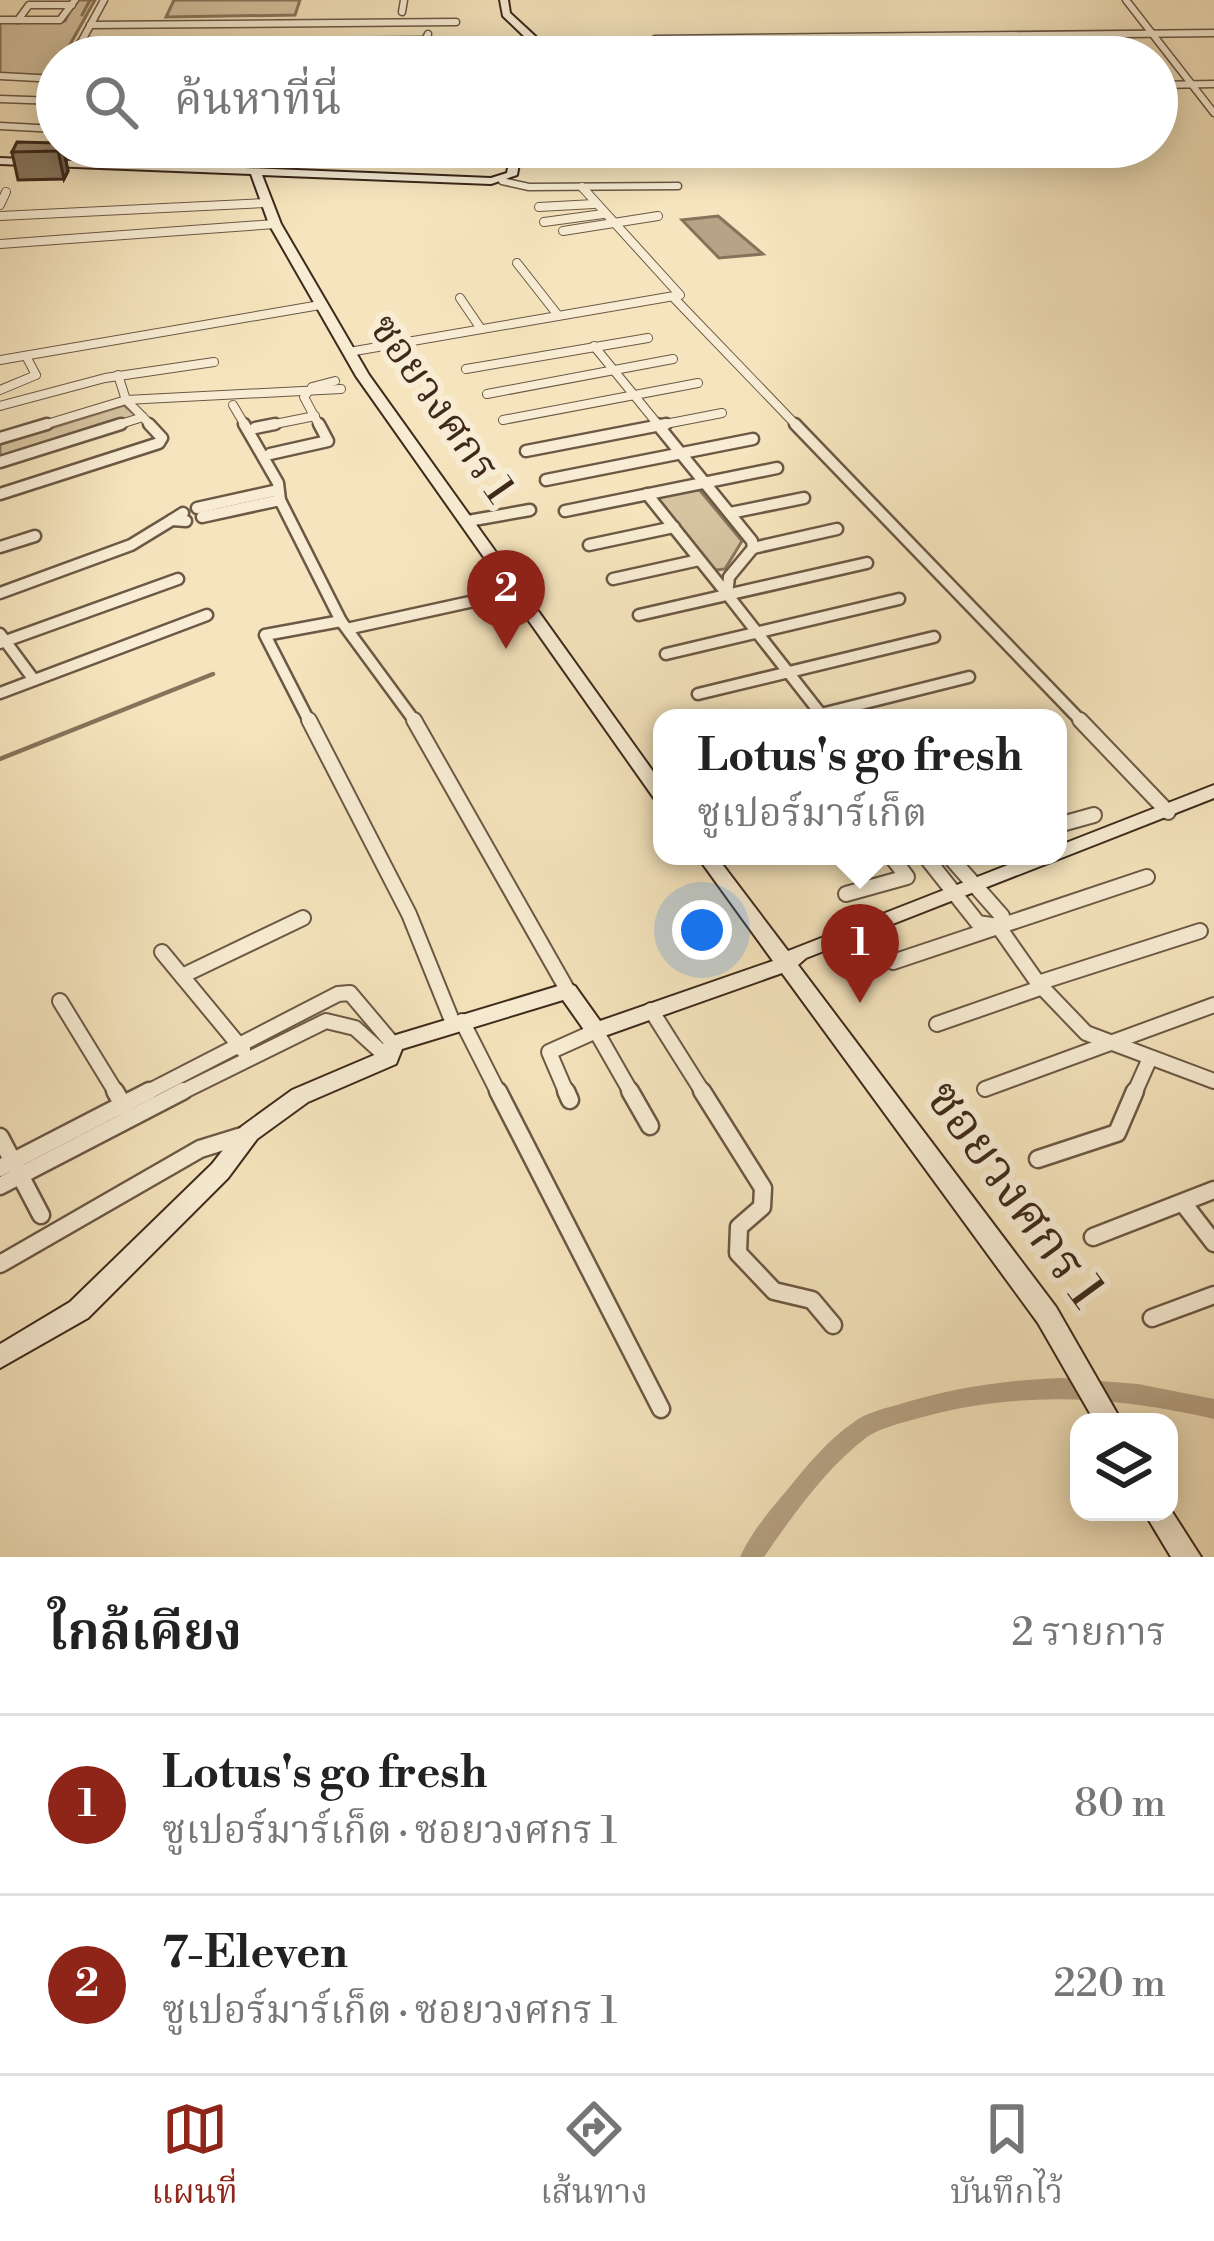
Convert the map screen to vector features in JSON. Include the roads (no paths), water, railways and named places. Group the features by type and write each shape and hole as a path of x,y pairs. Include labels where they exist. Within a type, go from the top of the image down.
{"street":[{"path":"84,36 104,0"},
{"path":"402,12 404,0"},
{"path":"504,0 506,14 530,36"},
{"path":"1126,0 1153,34"},
{"path":"0,20 59,20 74,2"},
{"path":"18,20 29,5 74,2"},
{"path":"427,36 434,22"},
{"path":"90,26 456,22"},
{"path":"954,36 1214,33"},
{"path":"1178,65 1214,113"},
{"path":"0,76 36,78"},
{"path":"1178,85 1214,84"},
{"path":"0,98 36,100"},
{"path":"0,126 36,128"},
{"path":"0,161 36,163"},
{"path":"138,168 502,181 612,192 626,200"},
{"path":"502,181 512,175 513,168"},
{"name":"ซอยวงศกร 1","path":"256,174 275,224 349,352 350,383 468,521 653,784"},
{"path":"583,190 678,186"},
{"path":"349,352 479,326 673,297 680,291 583,190"},
{"path":"0,205 6,192"},
{"path":"0,215 266,203"},
{"path":"539,208 593,205"},
{"path":"544,222 602,214"},
{"path":"563,231 658,216"},
{"path":"0,244 275,224"},
{"path":"518,263 557,314"},
{"path":"673,297 1168,812"},
{"path":"460,298 479,326"},
{"path":"0,360 320,305"},
{"path":"466,369 648,338"},
{"path":"593,346 754,548"},
{"path":"0,390 36,376 27,358"},
{"path":"487,394 673,359"},
{"path":"0,406 118,376 214,362"},
{"path":"0,494 158,443 161,438 126,400 118,376"},
{"path":"0,438 126,400 304,392 350,383"},
{"path":"503,420 698,383"},
{"path":"271,454 328,441 304,392"},
{"path":"233,405 346,625 436,756 650,1126"},
{"path":"526,452 722,413"},
{"path":"255,428 315,416"},
{"path":"0,462 143,417"},
{"path":"546,480 753,440"},
{"path":"565,511 777,468"},
{"path":"647,494 817,709"},
{"path":"199,513 279,495"},
{"path":"730,513 804,498"},
{"path":"468,521 530,510"},
{"path":"0,593 131,545 180,518"},
{"path":"590,545 674,527"},
{"path":"727,594 729,577 754,548 837,529"},
{"path":"0,548 35,536"},
{"path":"613,579 699,560"},
{"path":"639,615 867,563"},
{"path":"34,680 2,639 178,579"},
{"path":"520,591 346,625 265,635 409,914 458,1022 661,1409"},
{"path":"666,654 899,599"},
{"path":"0,693 207,615"},
{"path":"698,694 934,637"},
{"path":"848,709 969,677"},
{"path":"1067,849 1214,791"},
{"path":"1067,822 1094,815"},
{"name":"ซอยวงศกร 1","path":"713,865 1047,1315 1104,1413"},
{"path":"846,895 907,877 898,865"},
{"path":"932,865 978,922 998,926 1041,985 1087,1033 1214,1081"},
{"path":"959,865 1002,916 998,926"},
{"path":"570,1100 549,1052 651,1010 786,964 800,953 1027,865"},
{"path":"893,962 1147,877"},
{"path":"182,976 303,918"},
{"path":"937,1024 1200,931"},
{"path":"162,952 243,1050"},
{"path":"0,1357 79,1310 220,1171 249,1133 300,1096 458,1022 568,991"},
{"path":"0,1186 12,1168 243,1050 324,1000 350,994 391,1051"},
{"path":"60,1001 129,1111"},
{"path":"985,1089 1214,1005"},
{"path":"651,1010 763,1188 762,1207 739,1227 738,1253 774,1291 812,1300 833,1325"},
{"path":"243,1050 334,1018 350,1023 391,1051"},
{"path":"1038,1159 1117,1132 1150,1058"},
{"path":"0,1264 200,1149 249,1133"},
{"path":"0,1137 12,1168 41,1215"},
{"path":"1094,1237 1214,1190"},
{"path":"1184,1203 1214,1243"},
{"path":"1152,1318 1214,1295"},
{"path":"1163,1521 1187,1557"}],"waterway":[{"path":"82,15 90,0"},
{"path":"0,759 213,674"},
{"path":"751,1557 787,1506 830,1458 860,1430 885,1418 949,1400 1024,1389 1100,1390 1214,1409"}],"place":[{"name":"7-Eleven","path":"506,649"},
{"name":"Lotus's go fresh","path":"860,1003"}]}
